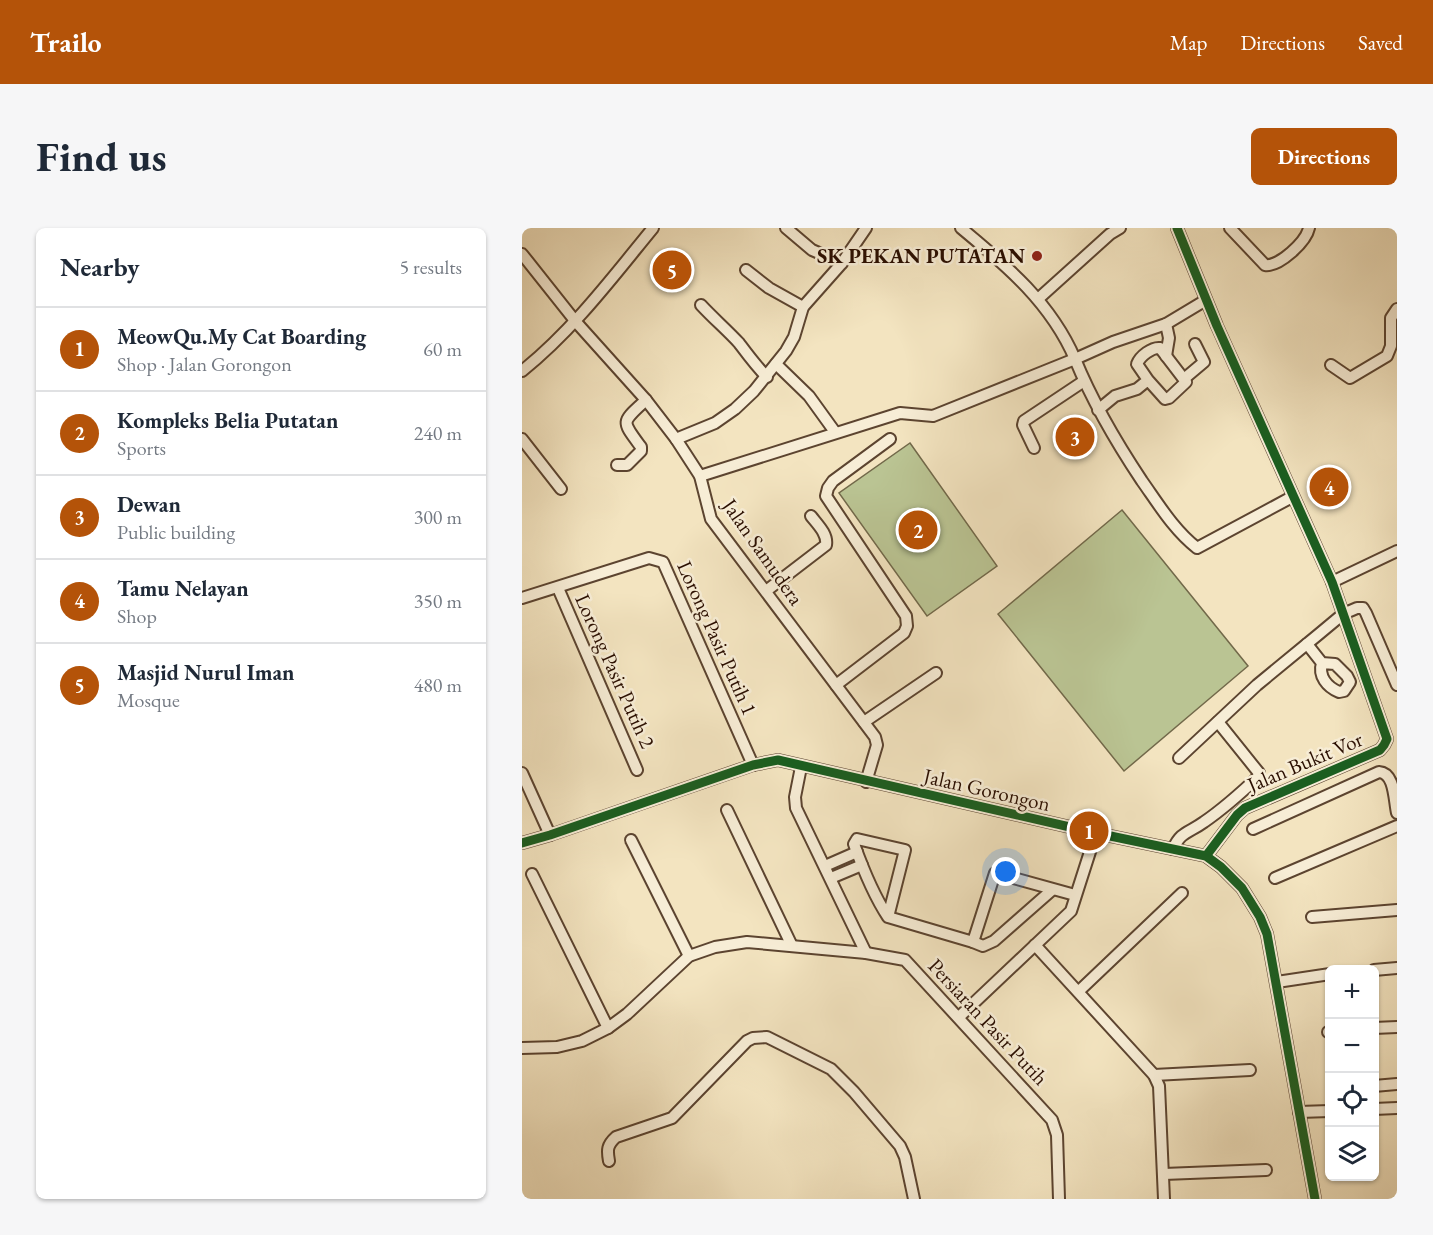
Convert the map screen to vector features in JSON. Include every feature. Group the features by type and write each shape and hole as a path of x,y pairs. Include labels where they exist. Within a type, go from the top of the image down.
{"street":[{"path":"522,371 576,322 653,228"},
{"path":"786,228 812,250 842,263"},
{"path":"676,439 715,423 735,409 766,377 795,337 803,307 842,263 866,228"},
{"path":"961,228 1008,267 1038,299 1067,340 1084,381 1112,436 1170,521 1197,548 1292,497"},
{"path":"1038,299 1110,234 1120,228"},
{"name":"Jalan Bukit Vor","path":"1177,228 1292,497 1332,582 1387,738 1380,750 1245,808 1206,856"},
{"path":"1230,228 1265,265 1271,266 1278,263 1307,236 1309,228"},
{"name":"Jalan Samudera","path":"522,254 576,322 646,400 676,439 699,476 711,519 875,737 877,745 866,782"},
{"path":"746,270 758,281 803,307"},
{"path":"699,476 900,413 933,416 1113,342 1166,324 1206,300"},
{"path":"701,305 740,345 748,358 766,377"},
{"path":"1331,365 1350,378 1387,356 1391,346 1391,318 1397,309"},
{"path":"1166,324 1169,338 1167,356"},
{"path":"1185,378 1204,362 1195,344"},
{"path":"1157,347 1167,356 1185,378 1185,385 1165,399 1138,368 1138,360 1157,347"},
{"path":"776,364 809,396 835,432"},
{"path":"1098,410 1115,396 1137,388 1148,380"},
{"path":"1034,448 1023,425 1024,421 1084,381"},
{"path":"617,465 627,465 641,451 641,447 625,422 627,417 646,400"},
{"path":"522,439 561,489"},
{"path":"836,685 904,633 907,626 906,616 826,496 833,481 890,439"},
{"path":"766,591 826,545 827,540 824,534 811,516"},
{"path":"1332,582 1397,551"},
{"name":"Lorong Pasir Putih 1","path":"522,598 650,558 663,562 753,765"},
{"name":"Lorong Pasir Putih 2","path":"558,588 638,770"},
{"path":"1179,758 1257,685 1343,614 1357,608 1363,608 1366,613 1397,685"},
{"path":"1307,644 1322,663"},
{"path":"864,722 936,673"},
{"path":"1173,849 1180,837 1203,823 1259,776 1259,773 1218,722"},
{"name":"Jalan Gorongon","path":"522,843 753,765 778,760 866,782 1206,856"},
{"path":"801,767 795,797 796,808 866,953"},
{"path":"522,772 550,835"},
{"path":"1253,829 1378,772 1385,772 1389,777 1397,813"},
{"path":"727,810 792,946"},
{"path":"1275,878 1397,826"},
{"path":"959,1017 1071,911 1096,833"},
{"path":"888,917 905,850 857,839 854,844 857,852 888,917 983,946 994,941 1052,890"},
{"path":"631,840 689,956"},
{"path":"825,866 857,852"},
{"path":"1206,856 1242,888 1260,917 1267,934 1315,1199"},
{"path":"831,878 862,864"},
{"path":"532,873 608,1028"},
{"path":"973,942 995,873 1075,895"},
{"path":"1079,991 1182,893"},
{"path":"1312,917 1397,910"},
{"name":"Persiaran Pasir Putih","path":"522,1048 557,1047 582,1041 608,1028 627,1014 689,956 715,947 747,942 866,953 904,960 1052,1120 1056,1127 1059,1199"},
{"path":"1035,945 1154,1075 1159,1086 1164,1199"},
{"path":"1379,970 1397,968"},
{"path":"1277,982 1325,975"},
{"path":"1379,1028 1397,1027"},
{"path":"609,1161 607,1148 616,1137 672,1118 747,1041 767,1037 802,1053 838,1075 900,1146 905,1157 914,1199"},
{"path":"1154,1075 1250,1070"},
{"path":"1379,1086 1397,1084"},
{"path":"1379,1109 1397,1108"},
{"path":"1299,1112 1325,1111"},
{"path":"1164,1174 1266,1170"}],"green space":[{"path":"910,443 997,566 927,616 839,493"},
{"path":"1122,510 1248,666 1124,771 998,614"}],"cycle path":[{"path":"1177,228 1217,326 1332,582 1387,739 1380,750 1245,808 1206,856"},
{"path":"522,843 753,765 778,760 1206,856 1242,888 1260,917 1267,934 1315,1199"}],"place":[{"name":"SK PEKAN PUTATAN","path":"1037,256"},
{"name":"Masjid Nurul Iman","path":"672,270"},
{"name":"Dewan","path":"1075,437"},
{"name":"Tamu Nelayan","path":"1329,487"},
{"name":"Kompleks Belia Putatan","path":"918,530"},
{"name":"MeowQu.My Cat Boarding","path":"1089,831"}]}
